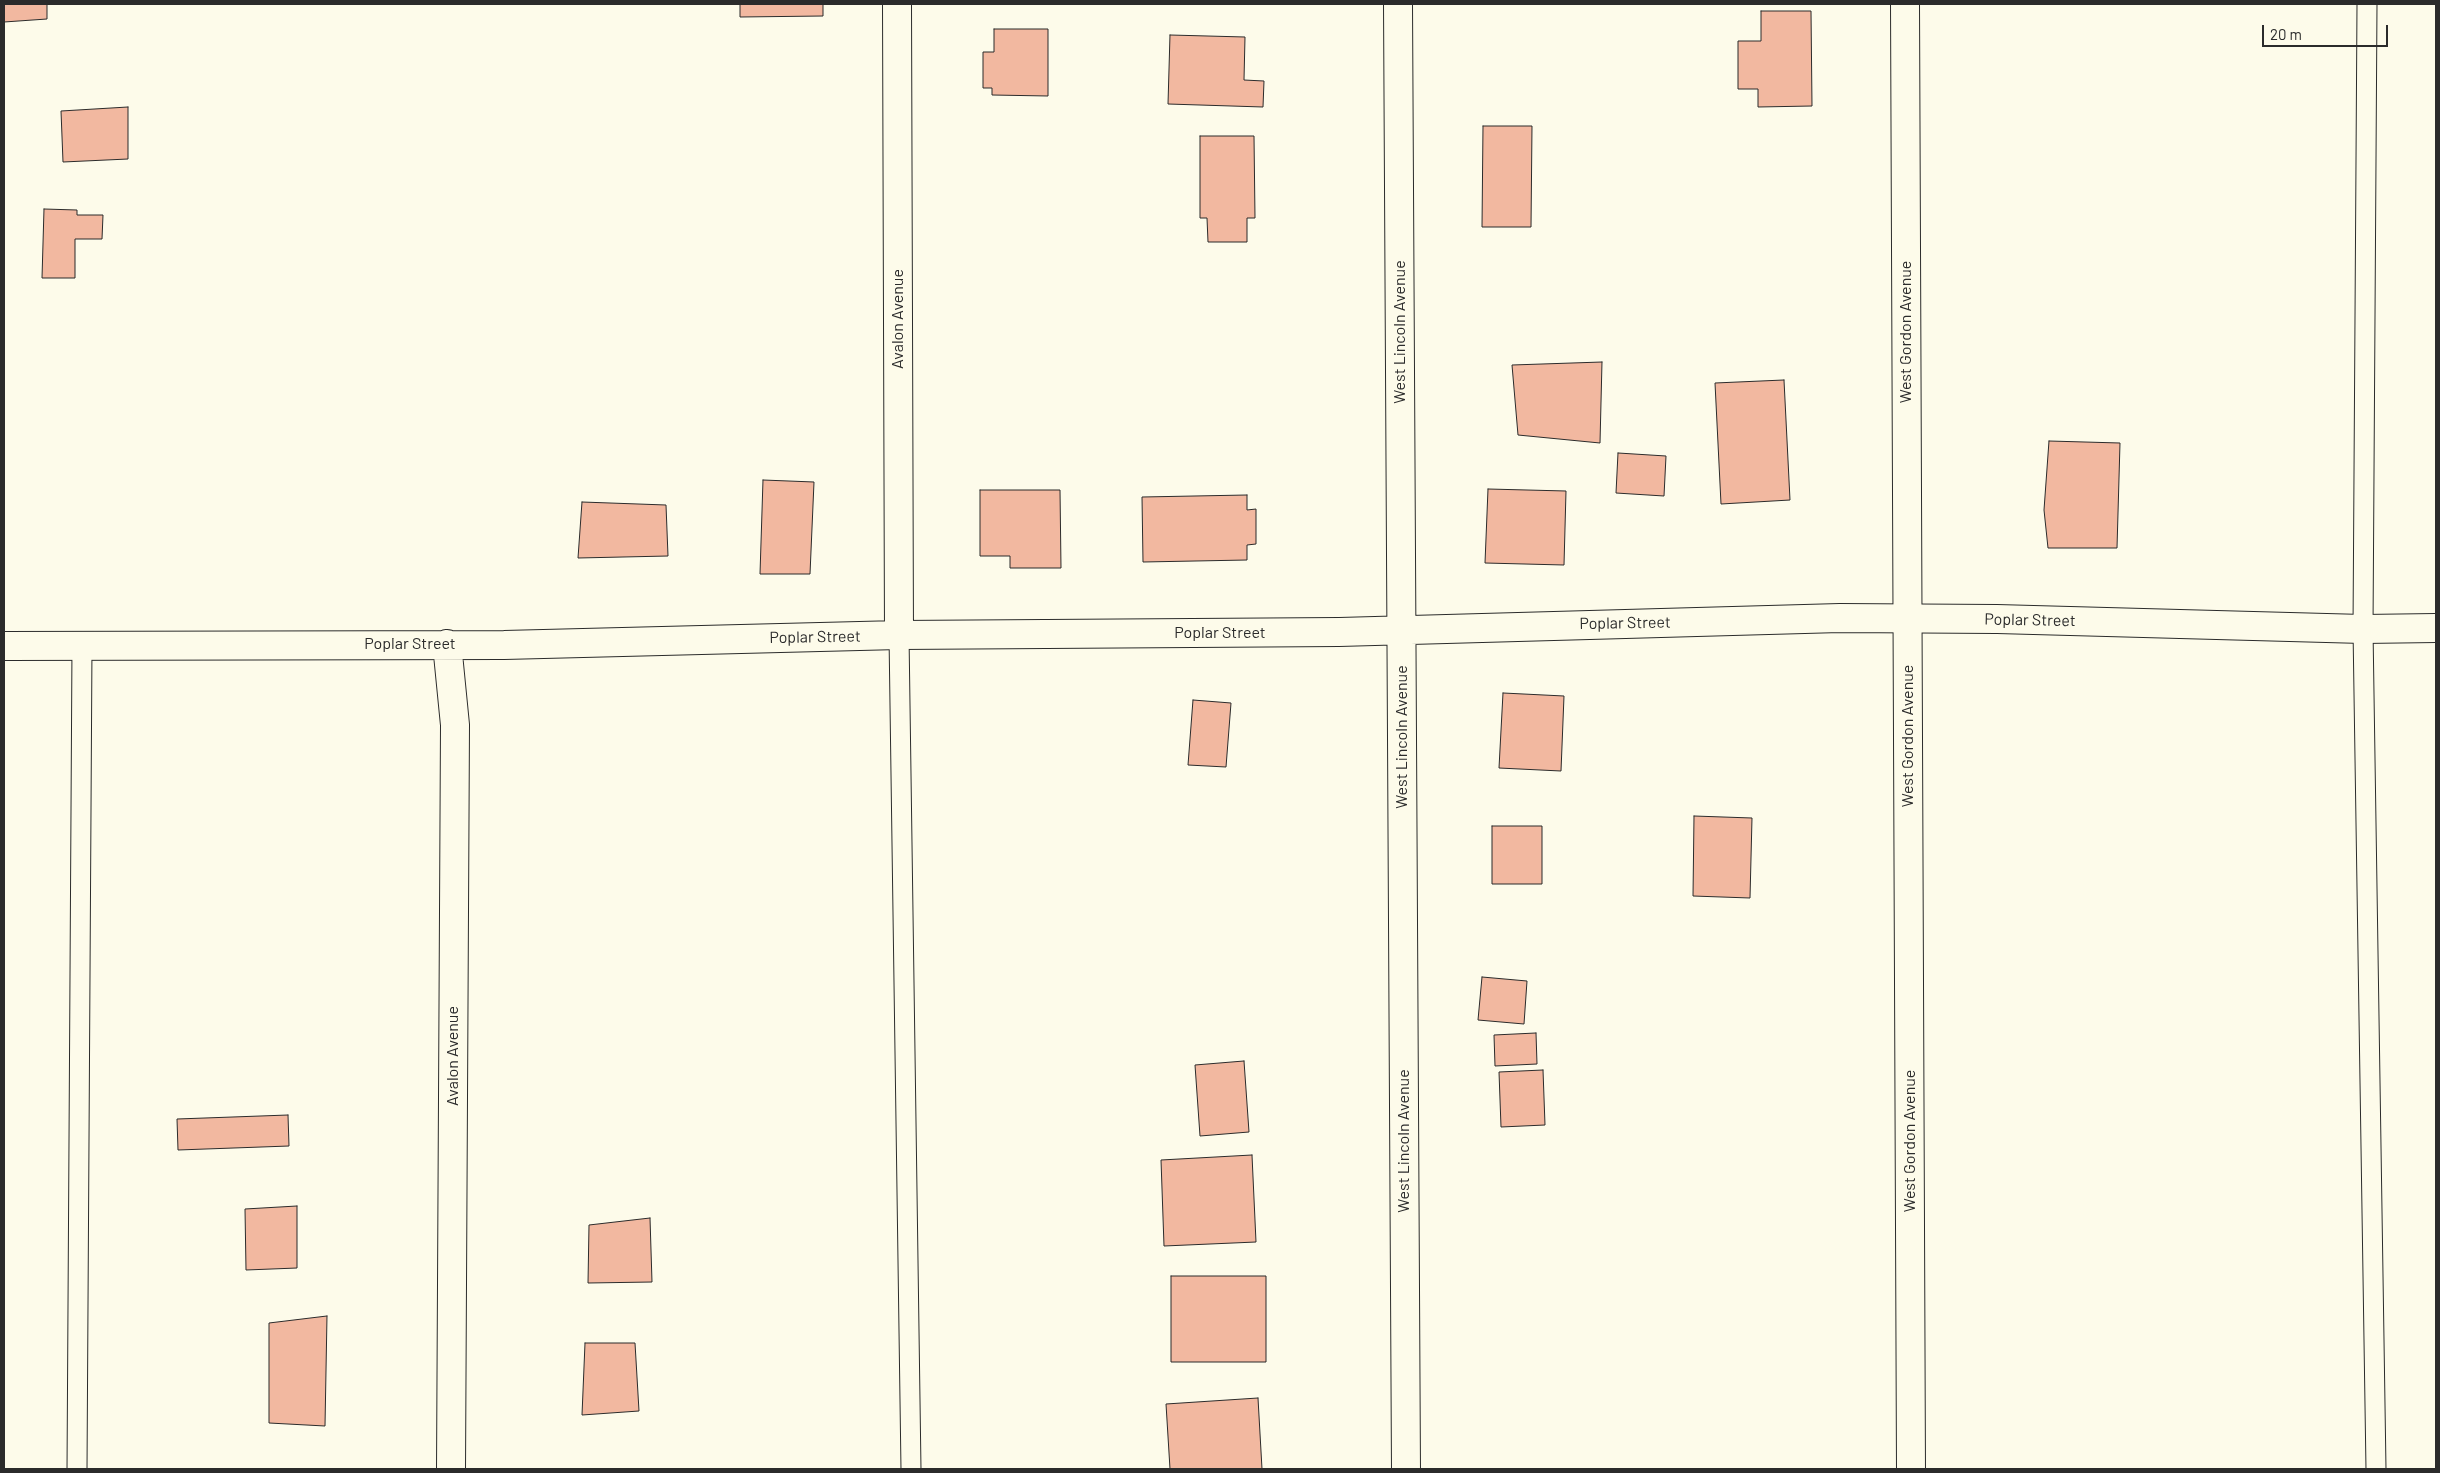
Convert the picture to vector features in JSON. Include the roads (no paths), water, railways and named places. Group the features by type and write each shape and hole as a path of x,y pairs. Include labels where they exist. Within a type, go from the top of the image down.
{"street":[{"name":"Avalon Avenue","path":"896,4 899,635"},
{"name":"West Lincoln Avenue","path":"1398,4 1406,1469"},
{"name":"West Gordon Avenue","path":"1904,4 1911,1469"},
{"name":"Poplar Street","path":"4,646 504,645 899,635 1339,632 1401,628 1908,618 2436,628"},
{"name":"Avalon Avenue","path":"447,644 454,725 451,1469"}],"lane":[{"path":"2367,4 2363,628 2376,1469"},
{"path":"899,635 911,1469"},
{"path":"77,1469 82,645"}]}
